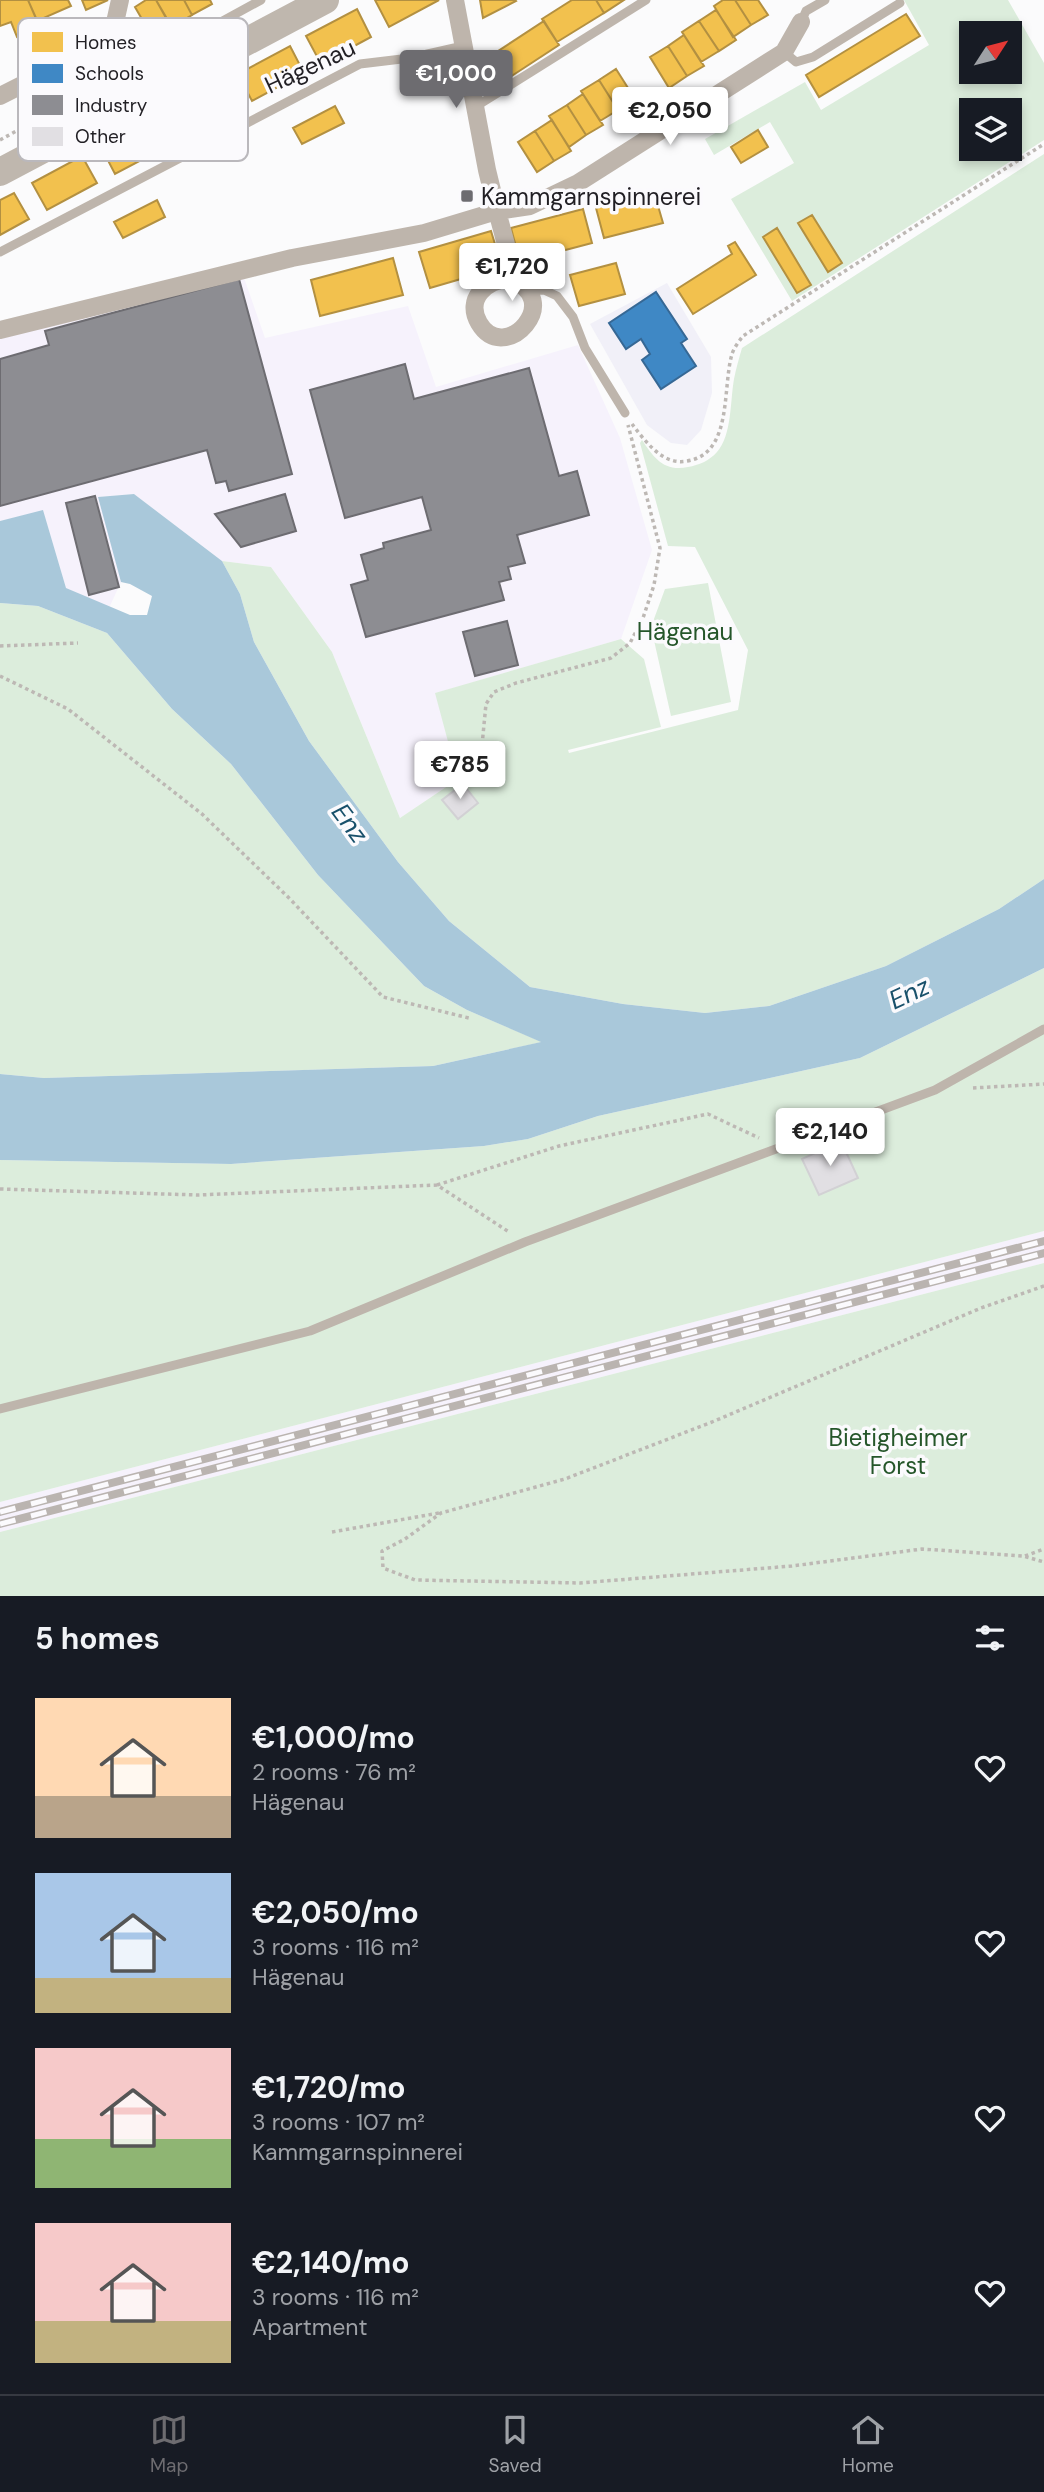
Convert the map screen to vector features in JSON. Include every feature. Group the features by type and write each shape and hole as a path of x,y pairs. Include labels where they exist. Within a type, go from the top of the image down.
{"main road":[{"path":"248,41 325,0"},
{"path":"0,172 21,161"}],"street":[{"path":"116,18 120,0"},
{"path":"455,0 487,170 512,267 509,279"},
{"path":"0,330 292,258 424,233 497,211 530,206 578,183 784,52 801,22"},
{"path":"0,96 18,86"},
{"path":"496,279 509,279 518,282 528,291 533,311 526,326 516,334 496,336 485,330 478,321 474,310 475,300 483,286 496,279"}],"lane":[{"path":"228,18 261,0"},
{"path":"475,107 646,0"},
{"path":"801,22 806,11 825,0"},
{"path":"784,52 796,62 813,57 900,3"},
{"name":"Hägenau","path":"248,122 360,64 410,58 463,46"},
{"name":"Hägenau","path":"0,252 174,161"},
{"path":"528,291 544,290 557,296 565,306 573,317 585,348 625,413"},
{"path":"0,1409 310,1331 525,1242 934,1090 1044,1029"}],"path":[{"path":"625,413 658,454 677,463 708,453 720,432 732,352 743,336 1044,144"},
{"path":"480,766 486,704 494,692 516,683 611,658 630,643 643,618 654,585 660,548 625,413"},
{"path":"0,646 78,643"},
{"path":"0,676 68,709 202,814 289,898 383,997 469,1018"},
{"path":"934,1090 1044,1084"},
{"path":"0,1189 198,1195 437,1185 559,1146 708,1114 779,1147"},
{"path":"437,1185 525,1242"},
{"path":"332,1532 441,1513 565,1479 712,1422 981,1308 1044,1286"},
{"path":"441,1513 405,1539 382,1551 383,1568 415,1580 580,1583 792,1566 922,1549 1023,1556 1044,1562"},
{"path":"1023,1556 1044,1549"}],"shaded area":[{"path":"241,269 265,338 408,306 436,387 578,345 620,438 652,550 621,639 436,693 458,779 400,818 332,652 271,567 222,561 134,494 99,497 121,582 109,608 66,588 43,511 0,521 0,337"},
{"path":"667,283 711,357 712,393 701,430 687,445 671,443 647,425 590,324"},
{"path":"1044,1231 1044,1263 0,1532 0,1502"}],"green space":[{"path":"904,0 1008,0 1020,21 959,21 959,84 1022,84 1022,24 1044,63 1044,140 1022,154 1022,98 959,98 959,161 1011,161 792,301 731,199 794,163 770,122 714,155 705,139 805,82 821,110 929,45"},
{"path":"1044,154 1044,879 999,909 886,966 769,1006 705,1013 623,1004 530,987 449,921 398,862 309,741 254,642 240,594 222,561 271,567 332,652 400,818 458,779 435,693 621,639 644,659 661,727 568,750 569,753 738,710 748,650 695,547 668,546 640,443 642,440 660,462 672,467 692,466 711,458 725,437 742,348"},
{"name":"Hägenau","path":"708,583 731,702 671,716 651,627 665,589"},
{"path":"0,603 38,606 107,633 172,709 231,764 318,875 424,986 467,1010 542,1042 433,1066 44,1078 0,1074"},
{"path":"1044,968 1044,1231 0,1502 0,1160 231,1164 484,1146 528,1139 598,1116 860,1058"},
{"name":"Bietigheimer Forst","path":"1044,1263 1044,1596 0,1596 0,1532"}],"water":[{"name":"Enz","path":"134,494 222,561 240,594 254,642 309,741 398,862 449,921 530,987 623,1004 705,1013 769,1006 886,966 999,909 1044,879 1044,968 860,1058 598,1116 528,1139 484,1146 231,1164 0,1160 0,1074 44,1078 433,1066 541,1042 467,1010 424,986 318,875 231,764 172,709 107,633 38,606 0,603 0,521 43,510 66,588 130,615 147,615 152,596 121,582 98,497"}],"building: Homes":[{"path":"0,0 28,0 36,18 18,18 18,37 11,22 0,26"},
{"path":"28,0 68,0 71,6 44,18 36,18"},
{"path":"82,0 108,0 86,10"},
{"path":"146,0 156,0 167,18 141,18 135,7"},
{"path":"156,0 184,0 192,15 187,18 166,18"},
{"path":"184,0 210,0 212,4 192,15"},
{"path":"375,0 439,0 389,27"},
{"path":"480,0 515,0 516,1 483,18"},
{"path":"572,0 596,0 604,13 557,42 542,19"},
{"path":"596,0 624,0 604,13"},
{"path":"723,0 735,0 751,25 733,37 714,6"},
{"path":"735,0 758,0 768,15 751,25"},
{"path":"357,9 371,37 321,64 306,36"},
{"path":"716,10 736,40 719,51 699,21"},
{"path":"906,14 920,36 819,97 806,75"},
{"path":"544,21 559,45 507,79 492,55"},
{"path":"699,21 719,51 701,62 682,32"},
{"path":"684,35 704,66 687,76 668,46"},
{"path":"290,46 304,73 252,101 248,93 248,69"},
{"path":"668,46 687,76 669,88 650,57"},
{"path":"616,69 635,99 618,110 599,80"},
{"path":"599,80 618,110 600,121 581,91"},
{"path":"583,94 603,125 586,135 567,105"},
{"path":"567,105 586,135 569,147 549,116"},
{"path":"335,106 344,123 302,144 293,128"},
{"path":"650,107 657,118 649,123 642,112"},
{"path":"552,120 571,151 554,161 535,131"},
{"path":"758,130 768,147 741,163 731,147"},
{"path":"535,131 554,161 537,172 518,142"},
{"path":"73,161 85,161 97,183 47,210 32,183"},
{"path":"108,161 140,161 115,174"},
{"path":"654,192 663,223 604,238 596,208"},
{"path":"14,193 29,219 0,235 0,200"},
{"path":"157,200 165,217 123,238 114,222"},
{"path":"583,209 592,243 520,262 511,228"},
{"path":"812,215 842,263 828,272 798,223"},
{"path":"777,228 811,285 797,293 763,237"},
{"path":"491,231 502,267 430,288 419,252"},
{"path":"735,242 756,275 693,314 677,289 732,254 728,246"},
{"path":"393,258 403,295 320,316 311,280"},
{"path":"616,263 625,294 579,306 570,275"}],"building: Schools":[{"path":"656,292 687,339 681,343 696,366 661,389 642,360 650,354 641,339 626,349 609,323"}],"building: Industry":[{"path":"239,279 292,474 229,491 226,481 216,483 207,450 0,506 0,359 49,345 45,331"},
{"path":"405,364 414,399 529,368 559,476 577,471 589,515 517,535 525,563 508,567 511,579 499,582 504,600 366,637 351,585 368,580 361,555 384,548 383,543 431,530 422,497 345,518 310,390"},
{"path":"285,494 296,531 241,547 215,514"},
{"path":"95,496 119,587 89,595 66,503"},
{"path":"507,621 518,665 475,676 463,632"}],"building: Other":[{"path":"463,784 478,803 458,819 442,800"},
{"path":"841,1141 858,1178 819,1195 802,1159"}],"railway":[{"path":"0,1512 1044,1241"},
{"path":"0,1524 1044,1253"}],"place":[{"name":"Kammgarnspinnerei","path":"467,196"}]}
